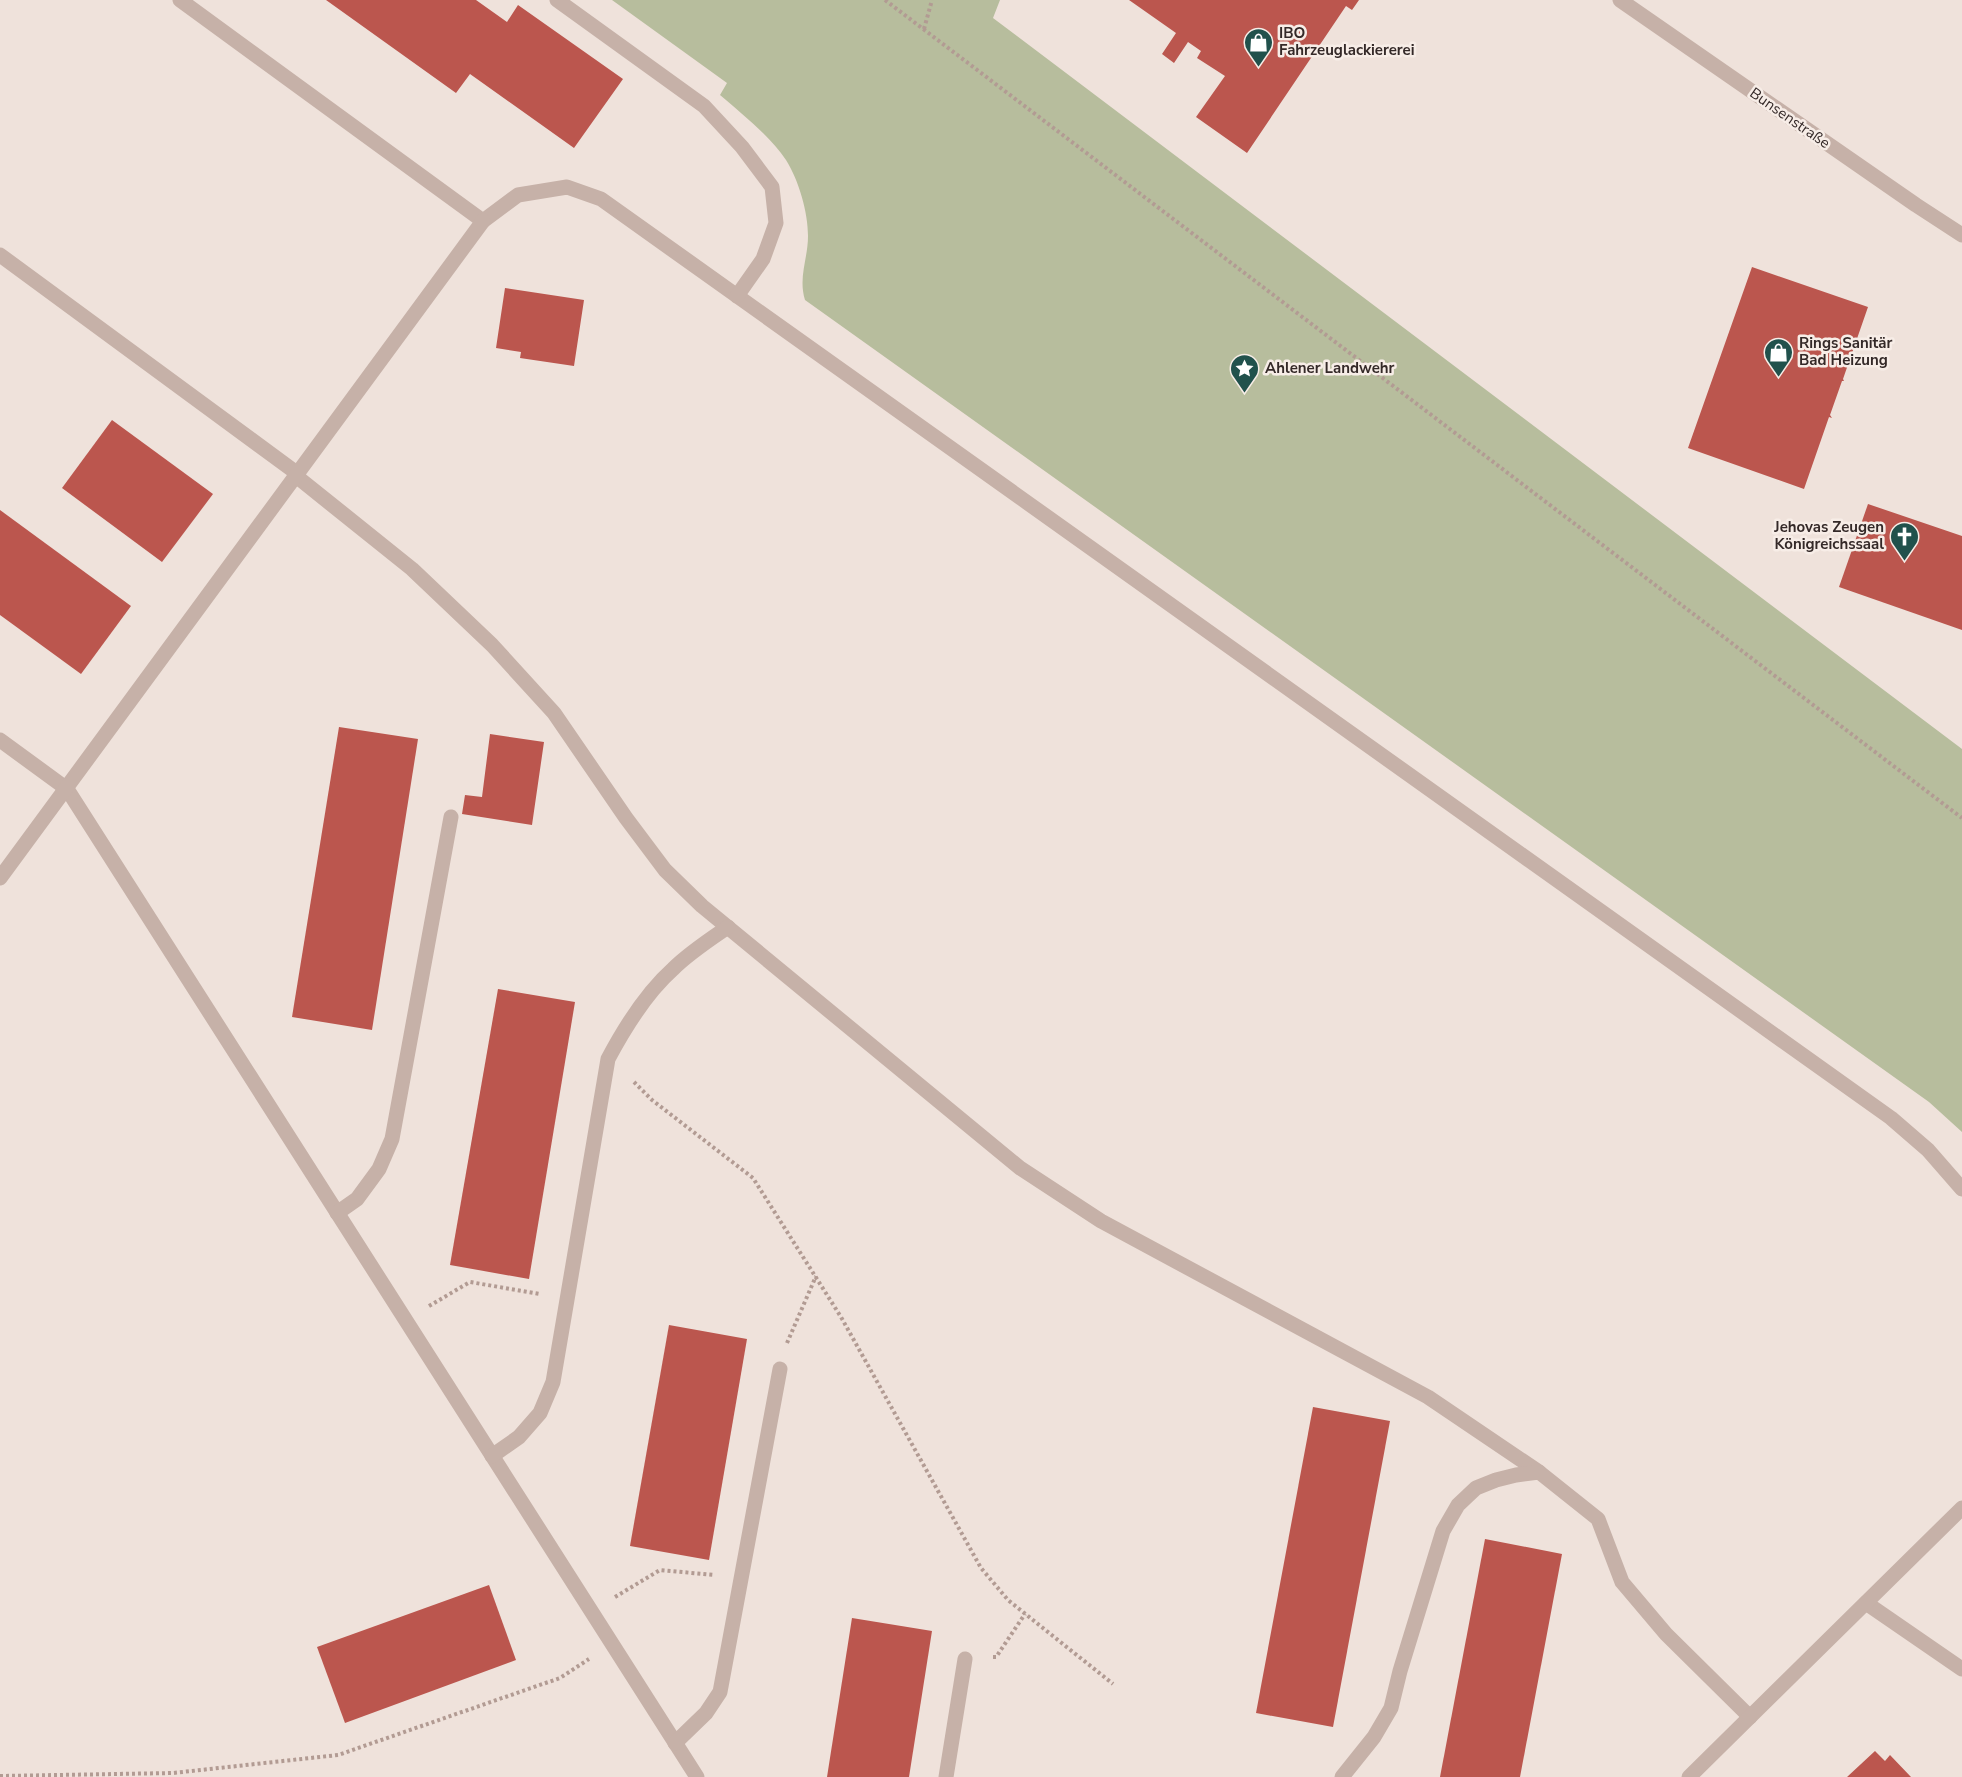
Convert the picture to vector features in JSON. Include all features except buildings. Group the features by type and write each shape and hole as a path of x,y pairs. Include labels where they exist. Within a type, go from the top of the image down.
{"street":[{"path":"180,0 483,221"},
{"path":"557,0 704,106 742,147 772,187 776,223 763,259 737,296"},
{"name":"Bunsenstraße","path":"1620,0 1962,235"},
{"path":"0,879 483,221 518,195 567,187 601,199 1891,1118 1928,1150 1962,1190"},
{"path":"0,255 297,475 412,569 492,645 554,713 626,818 665,870 702,906 1020,1168 1101,1221 1428,1397 1539,1472 1598,1519 1622,1582 1666,1634 1750,1717"},
{"path":"0,740 67,789 697,1777"},
{"path":"337,1213 357,1199 379,1169 392,1139 451,817"},
{"path":"492,1455 519,1437 540,1413 553,1382 608,1059 649,996 671,970 694,950 728,927"},
{"path":"675,1743 706,1713 720,1692 780,1369"},
{"path":"1342,1777 1374,1737 1391,1708 1443,1532 1458,1505 1476,1488 1496,1480 1539,1472"},
{"path":"1689,1777 1962,1508"},
{"path":"1866,1603 1962,1668"},
{"path":"946,1777 965,1659"}],"path":[{"path":"885,0 1962,818"},
{"path":"924,29 932,0"},
{"path":"613,1050 639,1089 753,1178 841,1317 981,1568 1008,1600 1113,1684"},
{"path":"780,1369 785,1347 816,1276"},
{"path":"405,1320 470,1282 567,1299"},
{"path":"591,1611 660,1570 741,1578"},
{"path":"965,1659 996,1657 1025,1614"},
{"path":"0,1776 173,1773 338,1755 560,1678 612,1644"}],"green space":[{"path":"612,0 1000,0 993,18 1962,749 1962,1132 1929,1102 805,300 803,276 808,244 806,217 799,187 786,160 764,134 720,95 727,83"}],"place":[{"name":"IBO Fahrzeuglackiererei","path":"1258,68"},
{"name":"Rings Sanitär Bad Heizung","path":"1778,378"},
{"name":"Ahlener Landwehr","path":"1244,394"},
{"name":"Jehovas Zeugen Königreichssaal","path":"1905,562"}]}
